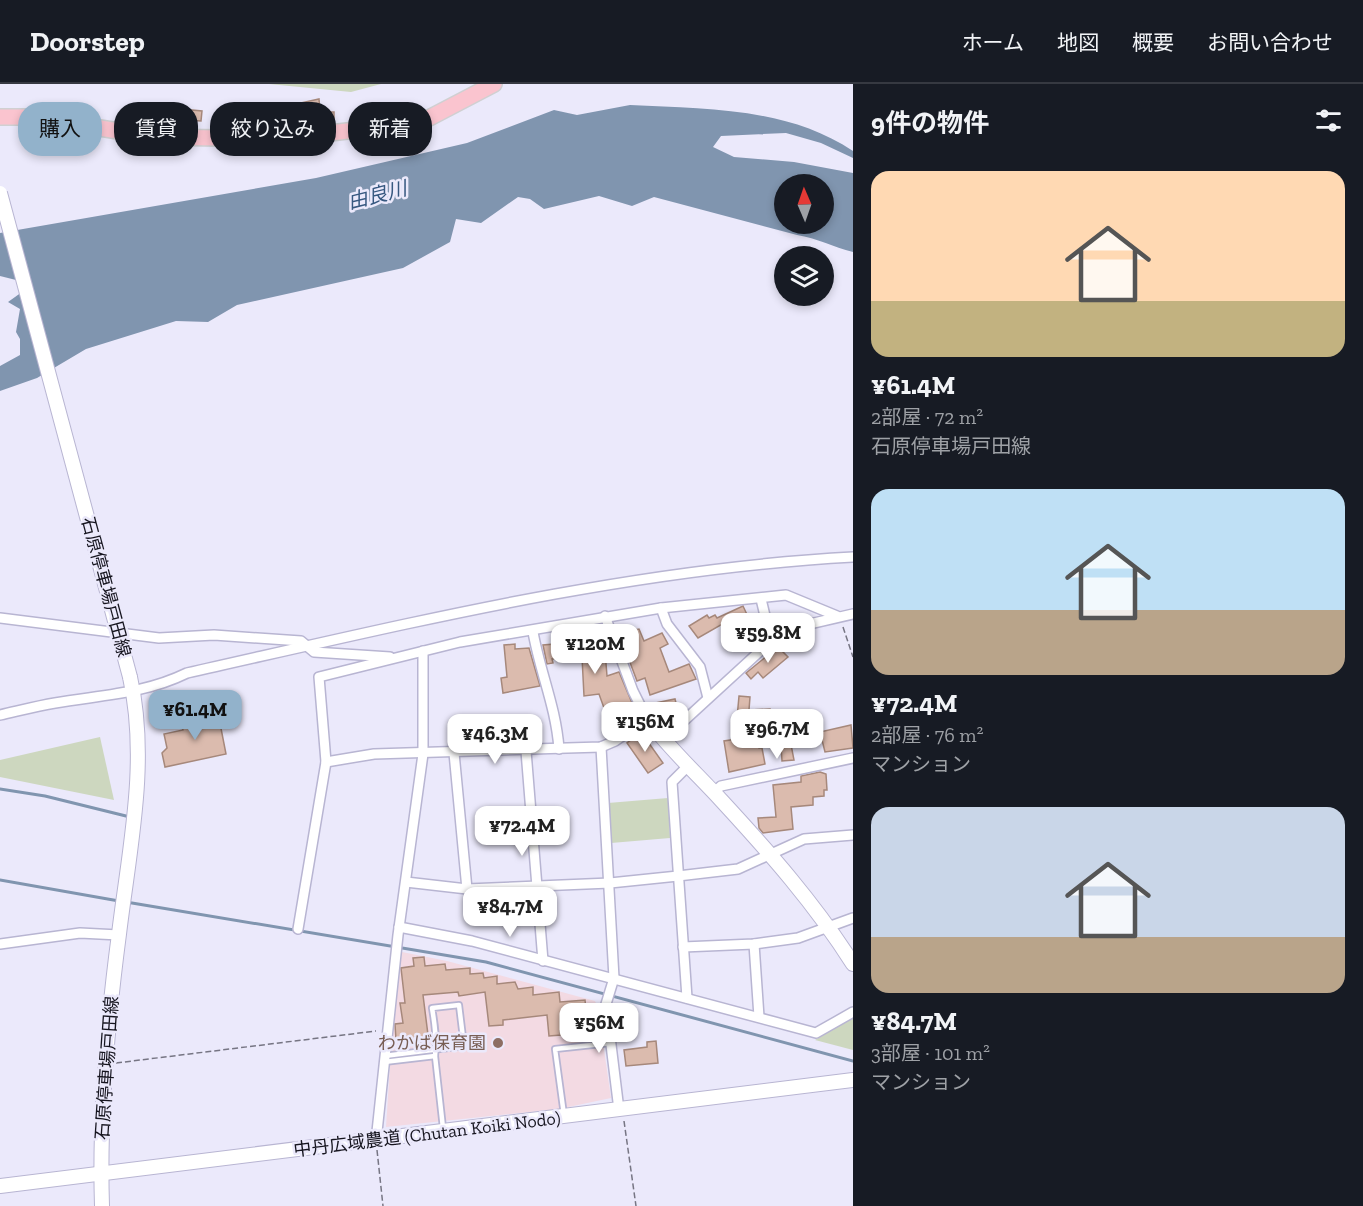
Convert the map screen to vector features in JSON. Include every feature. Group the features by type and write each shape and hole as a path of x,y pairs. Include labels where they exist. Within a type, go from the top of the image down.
{"main road":[{"path":"0,117 34,117 154,137 220,138 312,135 409,124 429,118 494,84"}],"street":[{"name":"石原停車場戸田線","path":"0,193 130,677 137,718 138,769 105,1065 102,1206"},
{"path":"0,715 54,703 134,693 160,686 187,673 546,595 645,578 853,557"},
{"path":"298,929 326,762 319,677 367,667 394,657 460,642 533,632 605,616 662,608 786,595 838,616"},
{"path":"761,599 771,641"},
{"path":"662,608 667,624 700,667 708,698"},
{"path":"663,740 771,641 788,629 853,614"},
{"path":"605,616 633,691 647,719 663,740 771,853 828,926 853,964"},
{"path":"0,618 159,638 214,635 301,641 314,652 394,657"},
{"path":"533,632 539,666 544,673 557,718 559,749"},
{"path":"376,1140 398,931 423,754 423,651"},
{"path":"326,762 374,754 601,747 647,719"},
{"path":"601,747 610,883 613,981 608,999 619,1110"},
{"path":"526,751 539,886 543,961"},
{"path":"454,753 467,889"},
{"path":"714,792 721,786 853,758"},
{"path":"687,998 672,782 689,765"},
{"path":"406,882 467,889 610,883 738,870 804,839 853,835"},
{"path":"683,947 754,944 798,938 853,918"},
{"path":"398,931 472,941 613,981 687,998 816,1033 853,1012"},
{"path":"0,944 80,933 119,935"},
{"path":"754,944 759,1017"},
{"name":"中丹広域農道 (Chutan Koiki Nodo)","path":"0,1186 853,1080"}],"lane":[{"path":"384,1059 436,1049 464,1046 459,1005 432,1008 437,1041 436,1049 435,1056 444,1132"},
{"path":"564,1116 555,1049 611,1043"},
{"path":"384,1059 435,1056"}],"path":[{"path":"838,616 853,657"},
{"path":"105,1065 386,1031"},
{"path":"619,1110 626,1126 636,1206"},
{"path":"376,1140 383,1206"}],"shaded area":[{"name":"わかば保育園","path":"402,952 447,961 595,1001 598,1008 611,1098 559,1109 386,1127 391,1050"}],"green space":[{"path":"269,84 381,84 351,92"},
{"path":"100,737 114,800 0,777 0,760"},
{"path":"668,798 670,838 611,843 608,803"},
{"path":"853,1017 853,1050 815,1040"}],"water":[{"name":"由良川","path":"630,105 717,110 773,118 828,137 853,151 853,158 821,143 786,133 721,136 713,147 734,157 794,162 853,173 853,252 793,234 834,234 834,174 774,174 774,229 654,197 632,206 599,196 544,209 530,199 518,197 481,223 456,219 450,242 403,268 237,305 208,322 176,321 86,349 37,378 0,391 0,366 20,355 20,339 16,332 20,309 8,302 22,292 16,280 0,276 0,233 316,178 411,156 432,156 432,151 467,143 554,110 577,115"}],"building":[{"path":"198,111 202,111 201,121 198,121"},
{"path":"743,606 750,621 727,631 724,623 698,638 689,626 707,615 709,618 715,615 717,618"},
{"path":"639,629 644,641 662,633 668,644 660,648 669,672 689,664 696,679 650,695 645,678 637,681 619,633"},
{"path":"589,636 591,653 605,651 607,676 619,672 635,710 608,719 599,694 584,696 582,657 552,659 553,663 547,664 543,645 579,642 578,637"},
{"path":"515,644 515,649 529,648 540,686 503,693 501,678 507,677 504,645"},
{"path":"778,647 788,657 763,678 758,672 751,679 746,673"},
{"path":"739,696 750,697 749,710 770,709 770,713 797,713 798,728 788,729 794,760 782,761 780,729 776,729 776,726 760,726 760,721 737,718"},
{"path":"675,699 679,715 675,716 676,719 671,724 664,726 655,703"},
{"path":"218,713 226,754 165,767 162,753 167,748 164,734 183,730 181,720"},
{"path":"851,725 853,748 825,752 820,732"},
{"path":"641,732 663,763 648,773 627,743"},
{"path":"757,736 765,764 729,772 724,741"},
{"path":"820,772 826,774 827,790 824,790 824,796 813,797 813,805 791,807 793,829 763,833 759,828 758,818 776,817 773,785 801,782 801,776"},
{"path":"424,957 425,966 445,964 446,970 470,968 470,974 483,973 484,978 497,976 497,984 515,982 518,989 533,987 533,995 559,992 560,1002 585,1000 588,1027 560,1031 561,1035 549,1036 547,1015 503,1020 503,1025 489,1026 485,992 459,996 458,992 423,995 428,1035 424,1035 425,1042 409,1044 408,1038 396,1040 395,1024 403,1023 400,1003 405,1003 401,968 414,966 413,958"},
{"path":"656,1041 658,1063 626,1066 624,1050 647,1047 647,1042"}],"waterway":[{"path":"0,789 45,796 126,816"},
{"path":"0,880 119,901"},
{"path":"126,902 486,962 853,1061"}],"place":[{"name":"わかば保育園","path":"498,1043"}]}
